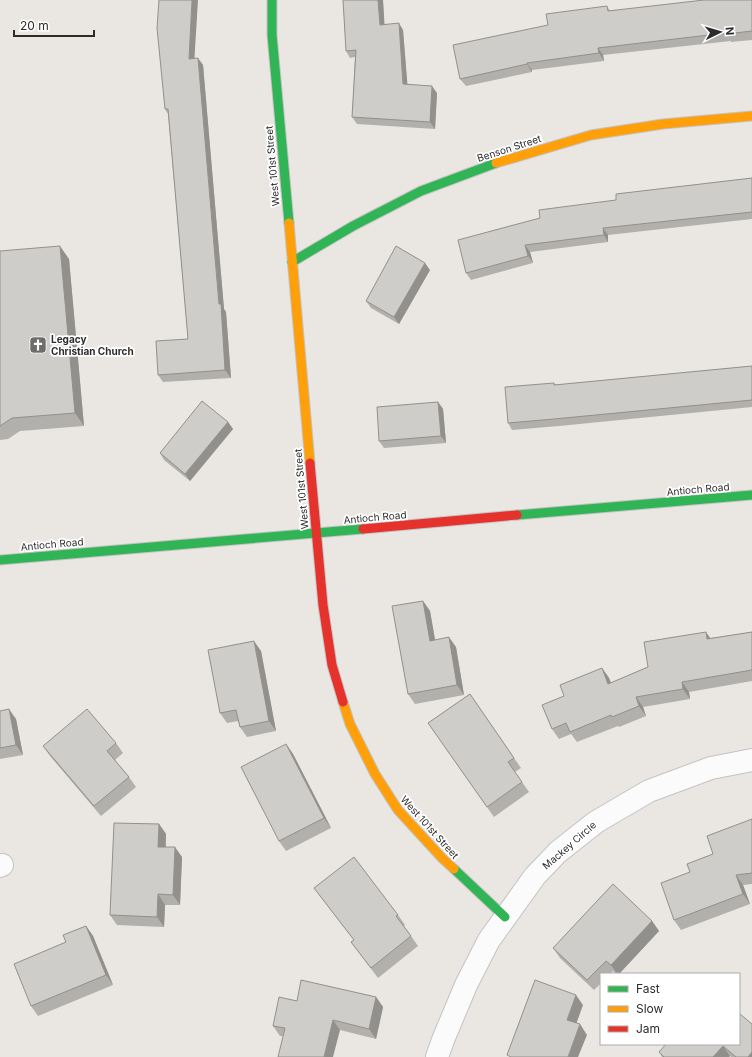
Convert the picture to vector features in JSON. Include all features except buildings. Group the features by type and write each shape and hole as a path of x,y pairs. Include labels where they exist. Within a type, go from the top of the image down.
{"street":[{"name":"West 101st Street","path":"272,0 272,35 316,533 323,605 332,665 350,724 375,774 398,810 442,858 505,917"},
{"name":"Benson Street","path":"292,262 353,226 422,191 507,159 591,135 663,124 752,116"},
{"name":"Antioch Road","path":"0,560 752,495"},
{"name":"Mackey Circle","path":"437,1057 466,985 489,940 535,876 558,852 596,822 649,792 711,768 752,760"}],"traffic: fast":[{"path":"272,0 272,35 289,223"},
{"path":"292,262 353,226 421,191 496,163"},
{"path":"517,515 752,495"},
{"path":"0,560 363,529"},
{"path":"454,869 505,917"}],"traffic: slow":[{"path":"496,163 591,135 663,124 752,116"},
{"path":"289,223 310,463"},
{"path":"343,702 350,724 375,774 398,810 454,869"}],"traffic: jam":[{"path":"310,463 323,605 332,665 343,702"},
{"path":"363,529 517,515"}],"place":[{"name":"Legacy Christian Church","path":"38,345"}]}
